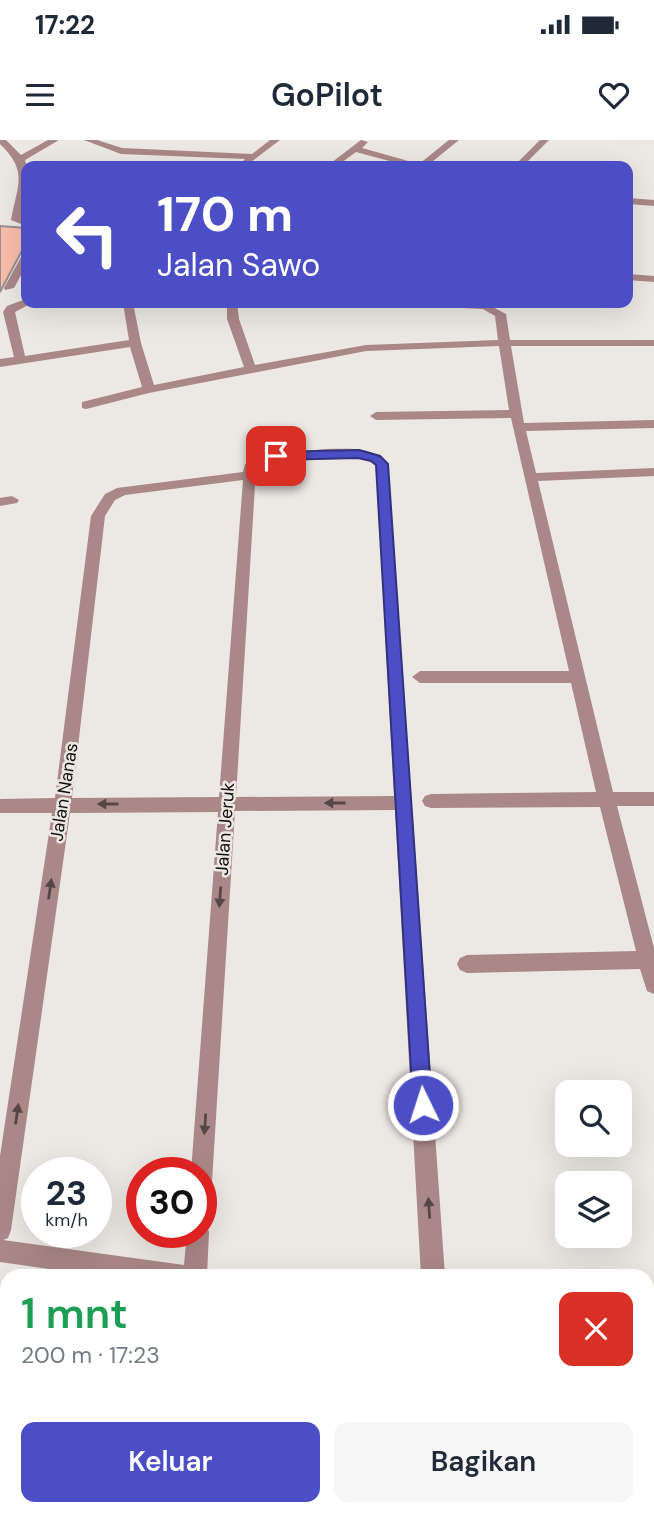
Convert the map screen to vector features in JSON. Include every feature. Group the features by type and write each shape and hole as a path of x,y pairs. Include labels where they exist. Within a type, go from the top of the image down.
{"street":[{"path":"1,140 20,159 21,164"},
{"path":"20,159 55,140"},
{"path":"88,140 121,151 254,157"},
{"path":"248,161 276,140"},
{"path":"338,161 367,140"},
{"path":"427,161 455,140"},
{"path":"523,161 545,140"},
{"path":"355,149 401,161"},
{"path":"21,190 16,220 21,222"},
{"path":"633,201 654,203"},
{"path":"9,288 21,266"},
{"path":"633,277 654,279"},
{"path":"20,359 9,316 11,308 21,304"},
{"path":"129,308 135,342 149,389"},
{"path":"232,308 233,320 251,370"},
{"path":"493,308 500,314 518,420 607,801 654,985"},
{"path":"86,405 149,389 366,348 410,344 601,341 654,344"},
{"path":"0,363 135,342"},
{"path":"376,416 654,424"},
{"path":"248,475 253,464 276,456 359,454 375,458 382,464 433,1269"},
{"path":"533,477 654,472"},
{"name":"Jalan Jeruk","path":"203,1157 248,475"},
{"name":"Jalan Nanas","path":"0,1230 68,778 98,516 104,503 122,491 248,475"},
{"path":"420,677 578,677"},
{"path":"431,801 654,799"},
{"path":"0,806 403,803"},
{"path":"467,964 648,960"},
{"path":"195,1269 197,1248"},
{"path":"0,1251 113,1269"}],"building":[{"path":"0,226 21,228 21,252 0,292"}],"route":[{"path":"276,456 359,454 375,458 382,464 423,1105"}]}
